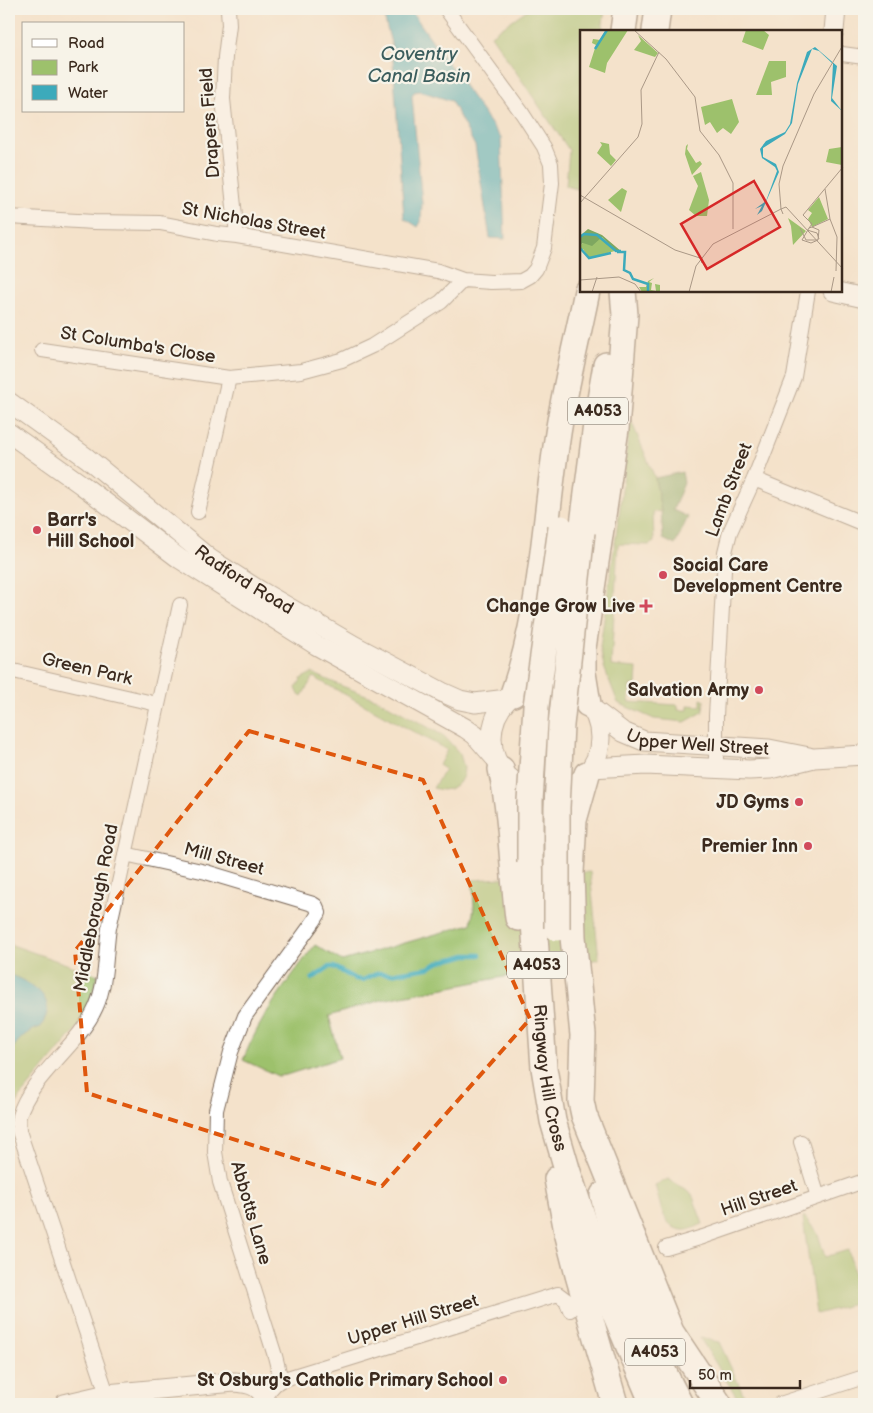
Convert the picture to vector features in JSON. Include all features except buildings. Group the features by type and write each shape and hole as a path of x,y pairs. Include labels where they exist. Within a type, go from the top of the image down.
{"highway":[{"path":"623,30 626,9"},
{"path":"655,30 658,9"},
{"path":"510,696 522,666 533,617 557,440 588,292"},
{"name":"A4053","path":"571,530 588,292"},
{"name":"A4053","path":"571,530 598,417 619,292"},
{"path":"589,705 583,673 583,648 616,429 625,315 623,292"},
{"name":"Ringway Hill Cross","path":"571,530 536,706 530,801 530,863 544,1068 553,1121 557,1187 596,1223 633,1299 663,1373 680,1404"},
{"name":"Ringway Hill Cross","path":"571,530 557,808 556,928 560,973 582,1108 596,1223 611,1304 653,1404"},
{"path":"498,763 509,812 512,864 528,1017 544,1068"},
{"path":"582,1108 583,1035 572,928 570,888 574,820 589,771"},
{"path":"596,1223 615,1404"},
{"path":"596,1223 719,1404"}],"main road":[{"path":"834,30 836,9"},
{"path":"837,292 864,298"},
{"name":"Radford Road","path":"9,402 87,458 204,554 257,589 355,646 447,695 475,703 510,696"},
{"name":"Radford Road","path":"9,421 38,455"},
{"name":"Radford Road","path":"9,433 180,559 331,654 465,728 474,735 498,763"},
{"path":"551,683 568,688 579,694 589,705 595,715 600,732 599,748 589,771 579,781 565,789 539,792 520,786 510,779 498,763 491,737 498,711 510,696 535,684 551,683"},
{"name":"Upper Well Street","path":"589,705 623,732 638,739 652,742 769,749 814,758"},
{"name":"Upper Well Street","path":"589,771 646,765 716,769 770,769 814,758 864,755"},
{"path":"64,1404 107,1394 234,1382 245,1383 262,1395"}],"street":[{"name":"Drapers Field","path":"228,9 229,25 224,56 223,99 237,236"},
{"name":"St Nicholas Street","path":"9,217 94,222 160,223 438,271 463,280 491,282 521,281 530,276 536,269 544,248 552,183 551,164 544,146 522,113 446,9"},
{"path":"843,54 864,57"},
{"name":"St Columba's Close","path":"42,350 228,378 301,370 342,360 372,346 441,302 463,280"},
{"name":"Lamb Street","path":"716,769 715,746 726,552 730,532 754,479 794,377 808,292"},
{"name":"St Columba's Close","path":"198,512 228,378"},
{"path":"754,479 864,524"},
{"name":"Middleborough Road","path":"107,1394 19,1131 19,1117 32,1090 83,1031 96,1006 104,977 109,928 180,605"},
{"name":"Green Park","path":"9,670 157,704"},
{"name":"Mill Street","path":"125,854 206,872 313,904"},
{"name":"Abbotts Lane","path":"281,1380 276,1356 220,1182 215,1152 216,1110 232,1052 245,1016 319,913 313,904"},
{"path":"801,1142 818,1197"},
{"name":"Hill Street","path":"666,1248 864,1181"},
{"name":"Upper Hill Street","path":"262,1395 281,1380 558,1294 566,1300 570,1310"},
{"path":"780,1404 864,1377"}],"highlighted area":[{"path":"249,731 423,780 530,1019 382,1186 87,1093 75,951"}],"green space":[{"path":"528,9 605,9 602,30 580,30 580,190 566,186 569,150 491,35"},
{"path":"630,418 655,478 661,511 653,512 654,542 649,545 618,544 611,666 637,668 636,685 630,685 629,702 678,705 678,710 688,710 688,705 701,706 701,699 704,700 703,712 685,722 654,719 618,703 604,667 600,647 620,508"},
{"path":"682,472 684,483 673,510 688,517 675,545 663,539 661,511 655,478"},
{"path":"312,673 377,699 444,736 460,754 464,768 463,776 459,783 450,789 433,788 445,769 439,765 447,750 313,677 302,696 296,688 302,678"},
{"path":"590,872 599,959 381,1000 329,1016 340,1058 286,1075 278,1076 243,1060 266,1014 284,986 315,945 342,961 471,924 474,908 473,880"},
{"path":"9,944 98,975 88,1009 79,1026 19,1098 11,1117 12,1130 9,1132"},
{"path":"668,1179 692,1194 703,1224 683,1230 670,1225 666,1220 655,1185"},
{"path":"804,1216 818,1234 825,1257 848,1250 862,1302 816,1314"},
{"path":"700,1338 719,1342 748,1404 741,1404"}],"water":[{"name":"Coventry Canal Basin","path":"382,9 410,9 501,138 505,239 490,238 475,146 451,101 420,91 414,92 412,96 422,203 421,222 418,227 404,218 392,47"},
{"path":"9,974 30,984 42,994 47,1008 41,1027 23,1036 9,1053"}],"waterway":[{"path":"312,979 329,967 334,967 355,979 363,980 378,973 390,974 428,968 442,961 466,955 480,955"}],"place":[{"name":"Barr's Hill School","path":"37,530"},
{"name":"Social Care Development Centre","path":"663,575"},
{"name":"Change Grow Live","path":"646,606"},
{"name":"Salvation Army","path":"759,690"},
{"name":"JD Gyms","path":"799,802"},
{"name":"Premier Inn","path":"808,846"},
{"name":"St Osburg's Catholic Primary School","path":"503,1380"}]}
